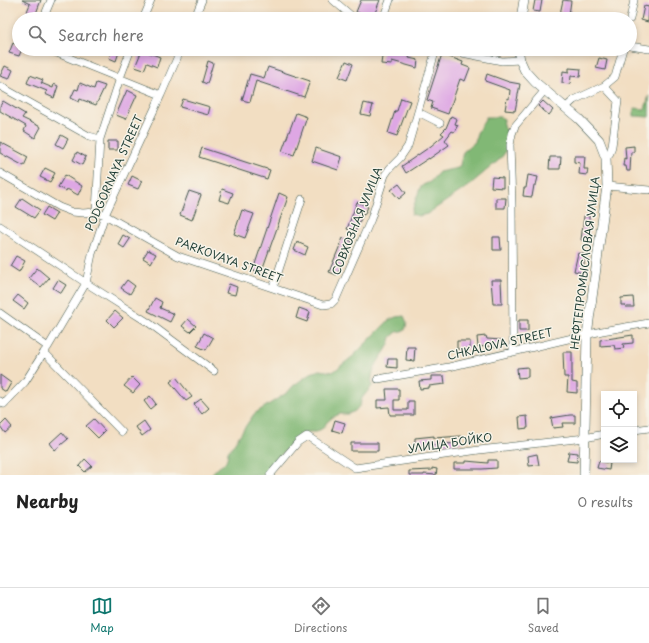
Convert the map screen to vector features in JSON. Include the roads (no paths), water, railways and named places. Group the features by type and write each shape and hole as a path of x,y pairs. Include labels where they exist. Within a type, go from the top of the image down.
{"main road":[{"path":"522,12 524,0"},
{"path":"519,56 526,71 565,108 579,118 599,140 606,158"},
{"name":"НЕФТЕПРОМЫСЛОВАЯ УЛИЦА","path":"584,475 587,335 607,186 606,158"}],"street":[{"path":"46,12 51,0"},
{"path":"146,12 151,0"},
{"path":"197,12 202,0"},
{"path":"332,0 347,12"},
{"path":"386,12 390,0"},
{"path":"631,12 634,0"},
{"path":"637,47 649,49"},
{"path":"65,56 161,95"},
{"path":"96,212 100,140 128,56"},
{"name":"PODGORNAYA STREET","path":"2,403 25,382 86,284 92,254 105,215 178,56"},
{"name":"СОВХОЗНАЯ УЛИЦА","path":"323,305 331,304 336,299 371,219 385,175 408,146 434,56"},
{"path":"477,56 502,61 520,60"},
{"path":"565,108 574,100 604,86 615,77 621,56"},
{"path":"0,86 89,136 100,140"},
{"name":"НЕФТЕПРОМЫСЛОВАЯ УЛИЦА","path":"604,86 618,101 612,146 610,153 606,158"},
{"path":"513,352 510,145 515,126 545,90"},
{"path":"418,112 440,123"},
{"name":"PARKOVAYA STREET","path":"0,173 58,207 72,212 96,212 105,215 178,256 323,305"},
{"path":"607,186 649,190"},
{"path":"273,288 302,199"},
{"path":"0,226 86,284 149,323 214,371"},
{"path":"0,313 46,350 122,432"},
{"name":"CHKALOVA STREET","path":"378,378 449,367 587,335 649,323"},
{"path":"637,430 649,428"},
{"name":"УЛИЦА БОЙКО","path":"270,475 298,442 307,436 355,468 601,435"}]}
